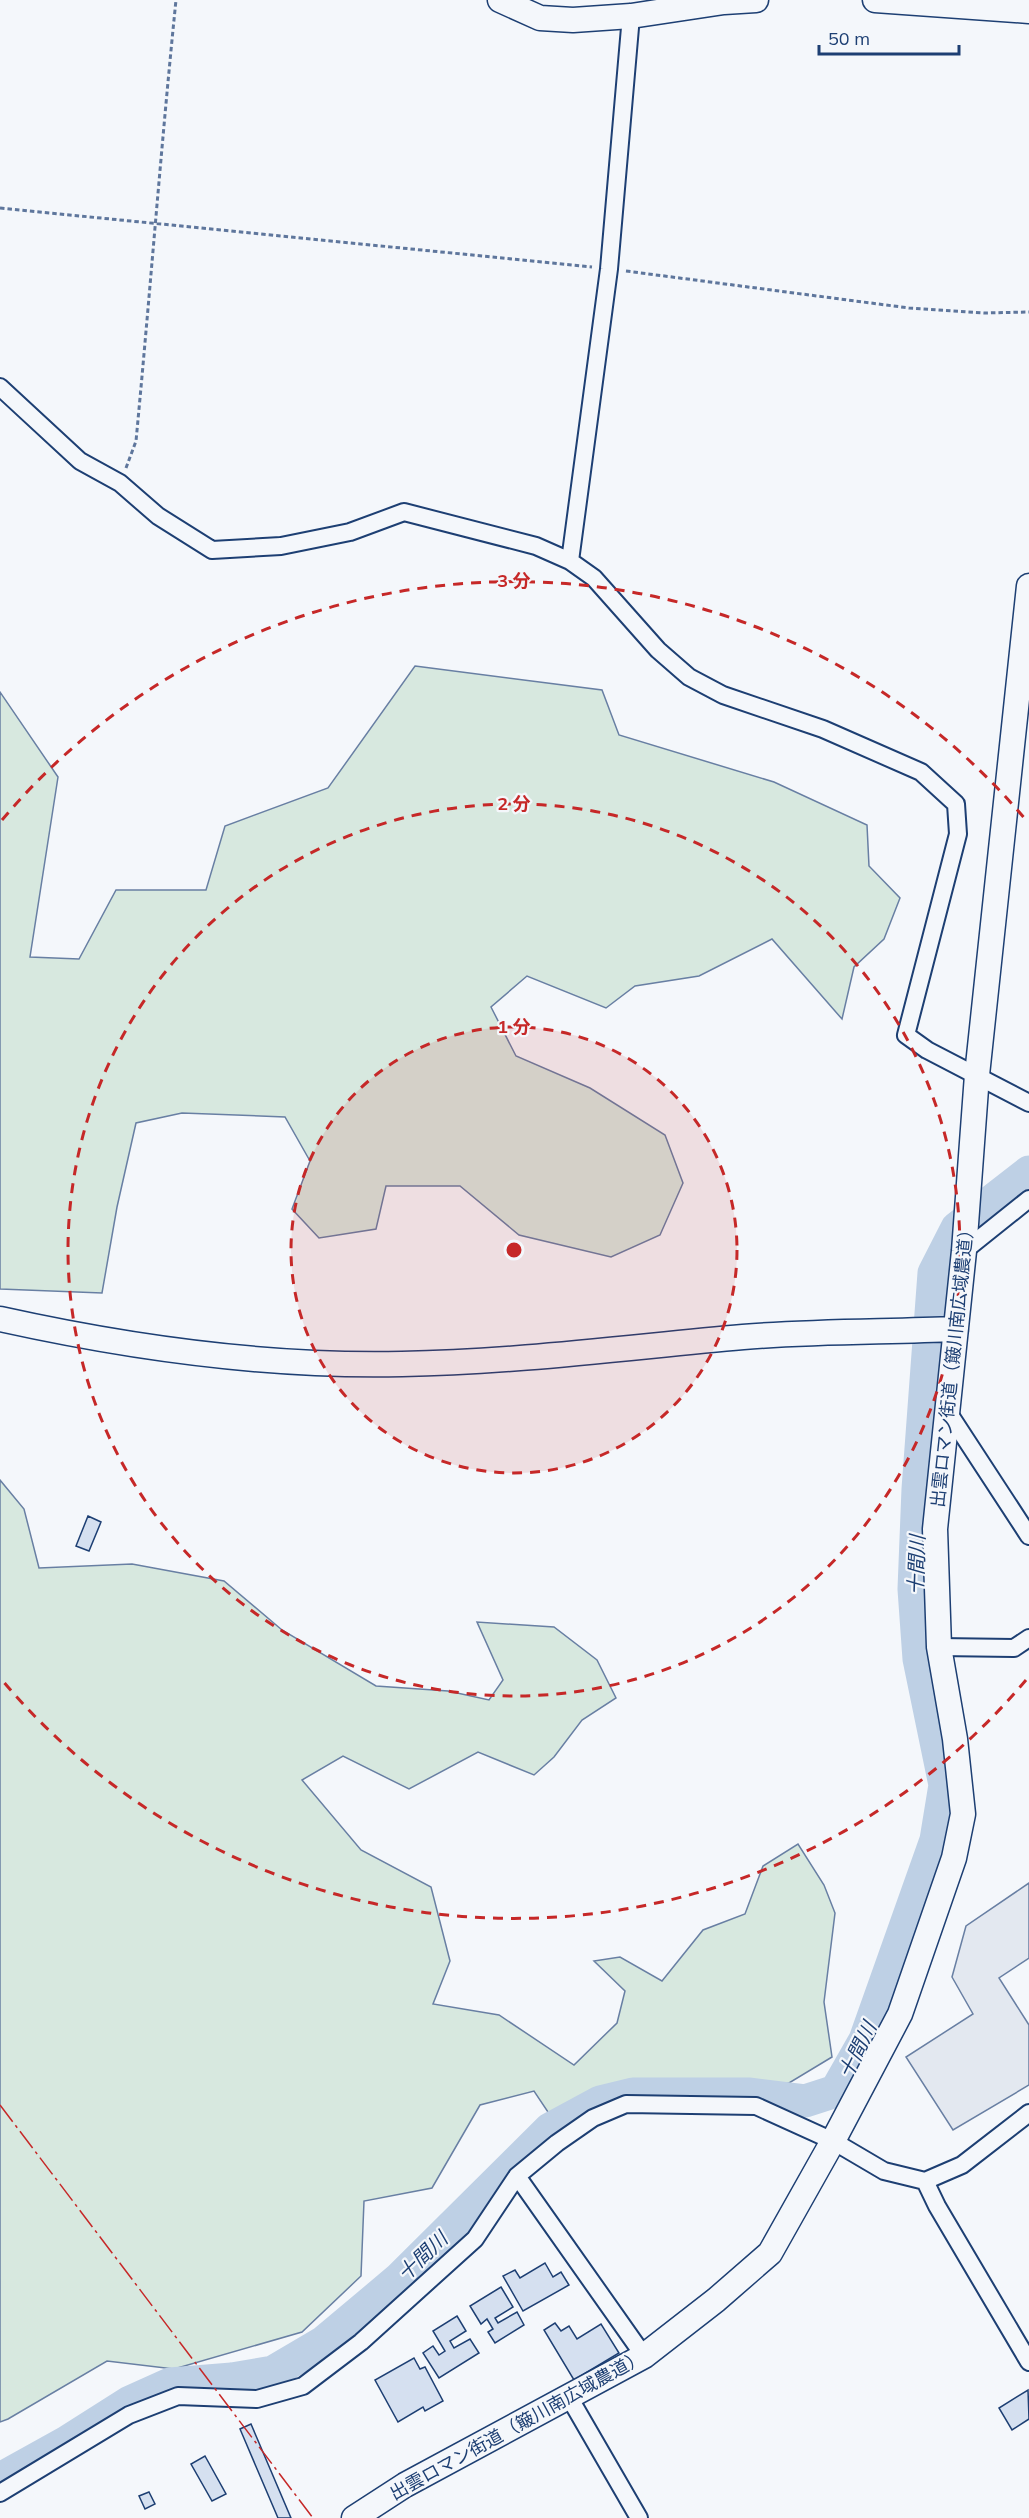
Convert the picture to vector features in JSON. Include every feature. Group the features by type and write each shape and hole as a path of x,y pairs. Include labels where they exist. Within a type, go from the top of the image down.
{"street":[{"path":"500,0 540,18 573,20 631,16 724,2 756,0"},
{"path":"875,0 1029,11"},
{"path":"570,561 609,269 631,16"},
{"path":"0,387 80,461 120,483 158,516 212,550 281,546 350,532 404,512 536,546 570,561 594,578 658,650 689,677 723,695 823,729 921,772 956,804 958,834 906,1035 927,1050 1029,1102"},
{"name":"出雲ロマン街道（簸川南広域農道）","path":"354,2518 405,2485 644,2356 716,2300 770,2253 833,2141 900,2014 954,1858 963,1814 956,1739 939,1647 935,1529 964,1251 977,1075 1029,586"},
{"path":"964,1251 1029,1199"},
{"path":"0,1319 126,1343 301,1363 400,1364 501,1360 746,1337 956,1329"},
{"path":"946,1408 1029,1536"},
{"path":"939,1647 1014,1648 1029,1638"},
{"path":"0,2493 129,2415 178,2396 257,2398 303,2386 361,2342 474,2239 518,2176 557,2143 593,2118 626,2104 756,2106 833,2141 884,2171 925,2181 962,2164 1029,2113"},
{"path":"518,2176 644,2356"},
{"path":"925,2181 937,2206 1029,2362"},
{"path":"569,2397 639,2518"}],"path":[{"path":"120,483 136,441 176,0"},
{"path":"0,208 609,269 909,308 985,313 1029,312"}],"shaded area":[{"path":"415,666 602,690 619,735 774,782 867,825 869,866 900,898 884,939 854,967 842,1019 772,939 699,976 635,986 606,1008 527,976 491,1007 516,1056 590,1088 665,1135 683,1183 660,1235 611,1257 519,1235 460,1186 386,1186 376,1229 319,1238 292,1209 310,1161 285,1117 182,1113 136,1123 117,1207 102,1293 0,1289 0,692 58,777 30,957 79,959 116,890 206,890 225,826 328,788"},
{"path":"0,1480 24,1509 39,1568 132,1564 224,1581 282,1630 376,1686 448,1691 489,1700 503,1680 477,1622 554,1627 597,1660 616,1698 582,1720 554,1757 534,1775 478,1752 409,1789 343,1756 302,1780 361,1850 431,1887 450,1961 433,2004 499,2015 574,2065 617,2023 625,1991 594,1961 620,1957 662,1981 703,1930 745,1914 763,1866 798,1844 824,1885 835,1913 824,2002 832,2057 789,2083 621,2087 552,2118 534,2091 480,2105 432,2188 364,2201 361,2276 302,2332 174,2369 107,2361 0,2422"},
{"path":"1029,1883 1029,1958 999,1978 1029,2025 1029,2085 953,2130 906,2057 973,2014 952,1977 966,1926"}],"building":[{"path":"88,1516 101,1522 89,1551 76,1546"},
{"path":"545,2263 553,2277 561,2272 569,2285 523,2311 503,2276 515,2270 520,2278"},
{"path":"501,2287 513,2307 495,2318 498,2323 517,2312 524,2325 495,2343 488,2332 493,2329 487,2319 481,2324 470,2306"},
{"path":"457,2316 466,2331 450,2341 454,2348 470,2339 479,2353 439,2378 423,2353 433,2346 439,2355 445,2351 433,2331"},
{"path":"555,2323 561,2331 569,2326 577,2339 601,2324 619,2353 574,2380 544,2330"},
{"path":"414,2358 420,2369 425,2367 443,2401 425,2411 423,2407 398,2422 375,2380"},
{"path":"1028,2390 1029,2419 1012,2430 999,2408"},
{"path":"251,2424 291,2518 278,2518 240,2429"},
{"path":"205,2456 226,2494 212,2501 191,2464"},
{"path":"149,2492 155,2504 145,2509 139,2496"}],"waterway":[{"name":"十間川","path":"0,2479 67,2442 130,2402 170,2384 232,2379 273,2372 324,2342 399,2279 550,2129 600,2102 633,2094 748,2094 805,2101 836,2091 865,2040 936,1840 945,1785 919,1659 914,1589 918,1489 934,1273 957,1228 1029,1172"}],"power":[{"path":"0,2105 313,2518"}]}
